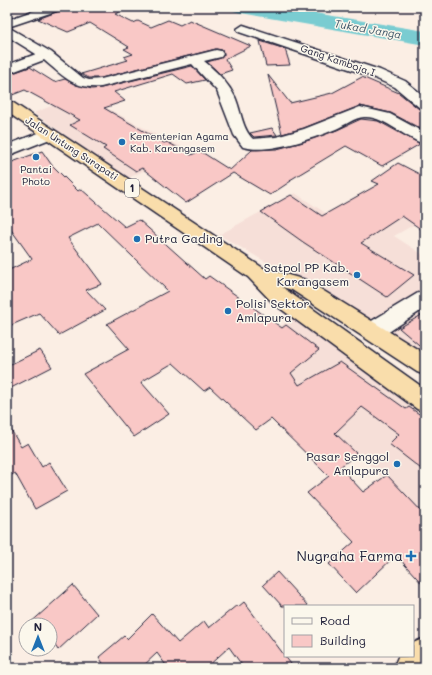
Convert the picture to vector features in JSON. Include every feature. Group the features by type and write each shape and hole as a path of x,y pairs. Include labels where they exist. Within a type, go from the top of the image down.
{"highway":[{"name":"Jalan Untung Surapati","path":"7,105 255,272 280,298 425,402"},
{"name":"Jalan Untung Surapati","path":"255,272 299,285 373,331 425,366"},
{"path":"409,668 425,654"}],"street":[{"path":"7,24 45,8"},
{"name":"Gang Kamboja I","path":"243,29 375,73 400,84 425,105"},
{"path":"7,31 46,55 78,81 88,84 101,83 216,54"},
{"path":"7,70 46,55"},
{"path":"194,59 220,85 227,96 243,138 249,144 261,144 306,133 327,127 360,112 366,111 382,117 425,139"},
{"path":"7,150 50,134"},
{"path":"373,331 425,298"}],"shaded area":[{"name":"Kementerian Agama Kab. Karangasem","path":"71,98 94,101 153,133 189,150 126,179 34,113"},
{"name":"Satpol PP Kab. Karangasem","path":"373,188 422,220 394,236 425,256 425,295 374,324 219,235 295,193 327,214"},
{"path":"425,306 425,356 383,329"},
{"name":"Pasar Senggol Amlapura","path":"294,317 425,412 425,515 244,351"}],"building":[{"path":"62,7 129,7 115,14 133,23 138,21 151,27 168,20 180,25 190,20 251,46 225,59 232,70 220,74 207,62 221,58 224,55 222,50 216,49 101,78 89,78 81,74 128,60 124,57 133,54 124,49 129,47 90,23 68,32 38,19 59,11"},
{"path":"260,41 285,49 290,65 266,66"},
{"path":"192,66 205,80 187,84 173,74 114,92 125,101 104,108 164,143 167,142 191,155 200,151 230,170 252,150 277,149 303,142 337,130 361,119 378,121 420,144 382,166 346,146 290,180 291,181 270,195 233,173 186,203 142,168 136,171 103,149 106,147 70,125 80,120 25,90 7,97 7,75 30,67 54,82 65,79 76,85 92,89"},
{"path":"268,75 290,103 332,93 362,77 399,93 419,109 425,110 425,131 391,113 360,106 304,128 282,134"},
{"path":"272,128 277,135 254,137 250,133"},
{"path":"42,151 51,164 78,191 81,189 125,227 139,220 205,279 209,276 282,328 286,325 319,350 291,373 299,385 340,362 406,409 409,407 425,418 425,472 389,444 399,434 362,407 335,433 357,454 340,467 363,492 387,475 425,515 425,587 396,555 356,593 329,564 354,542 307,493 329,476 271,419 256,430 210,387 204,391 173,363 141,382 169,414 134,437 83,374 129,349 107,324 168,291 98,223 68,238 102,284 86,290 105,310 59,335 39,313 7,327 7,271 32,259 7,224 7,164"},
{"path":"398,163 425,177 425,232 402,216 361,243 414,275 387,297 303,242 261,212 291,195 322,216 379,184 372,181"},
{"path":"425,313 425,350 399,328"},
{"path":"40,350 52,367 7,390 7,366"},
{"path":"7,423 21,447 28,443 42,467 49,462 67,491 35,509 15,473 7,478"},
{"path":"277,572 307,605 282,606 263,585"},
{"path":"73,585 97,614 58,650 58,617 37,617"},
{"path":"244,602 284,655 284,657 286,657 294,668 244,668 229,647 206,668 168,668 157,653 141,668 106,668 99,657 124,636 127,639 152,614 178,643 204,621 209,628 237,605 238,607"}],"waterway":[{"name":"Tukad Janga","path":"241,7 425,38"}],"place":[{"name":"Kementerian Agama Kab. Karangasem","path":"122,142"},
{"name":"Pantai Photo","path":"36,157"},
{"name":"Putra Gading","path":"137,239"},
{"name":"Satpol PP Kab. Karangasem","path":"357,275"},
{"name":"Polisi Sektor Amlapura","path":"228,311"},
{"name":"Pasar Senggol Amlapura","path":"397,464"},
{"name":"Nugraha Farma","path":"411,556"}]}
